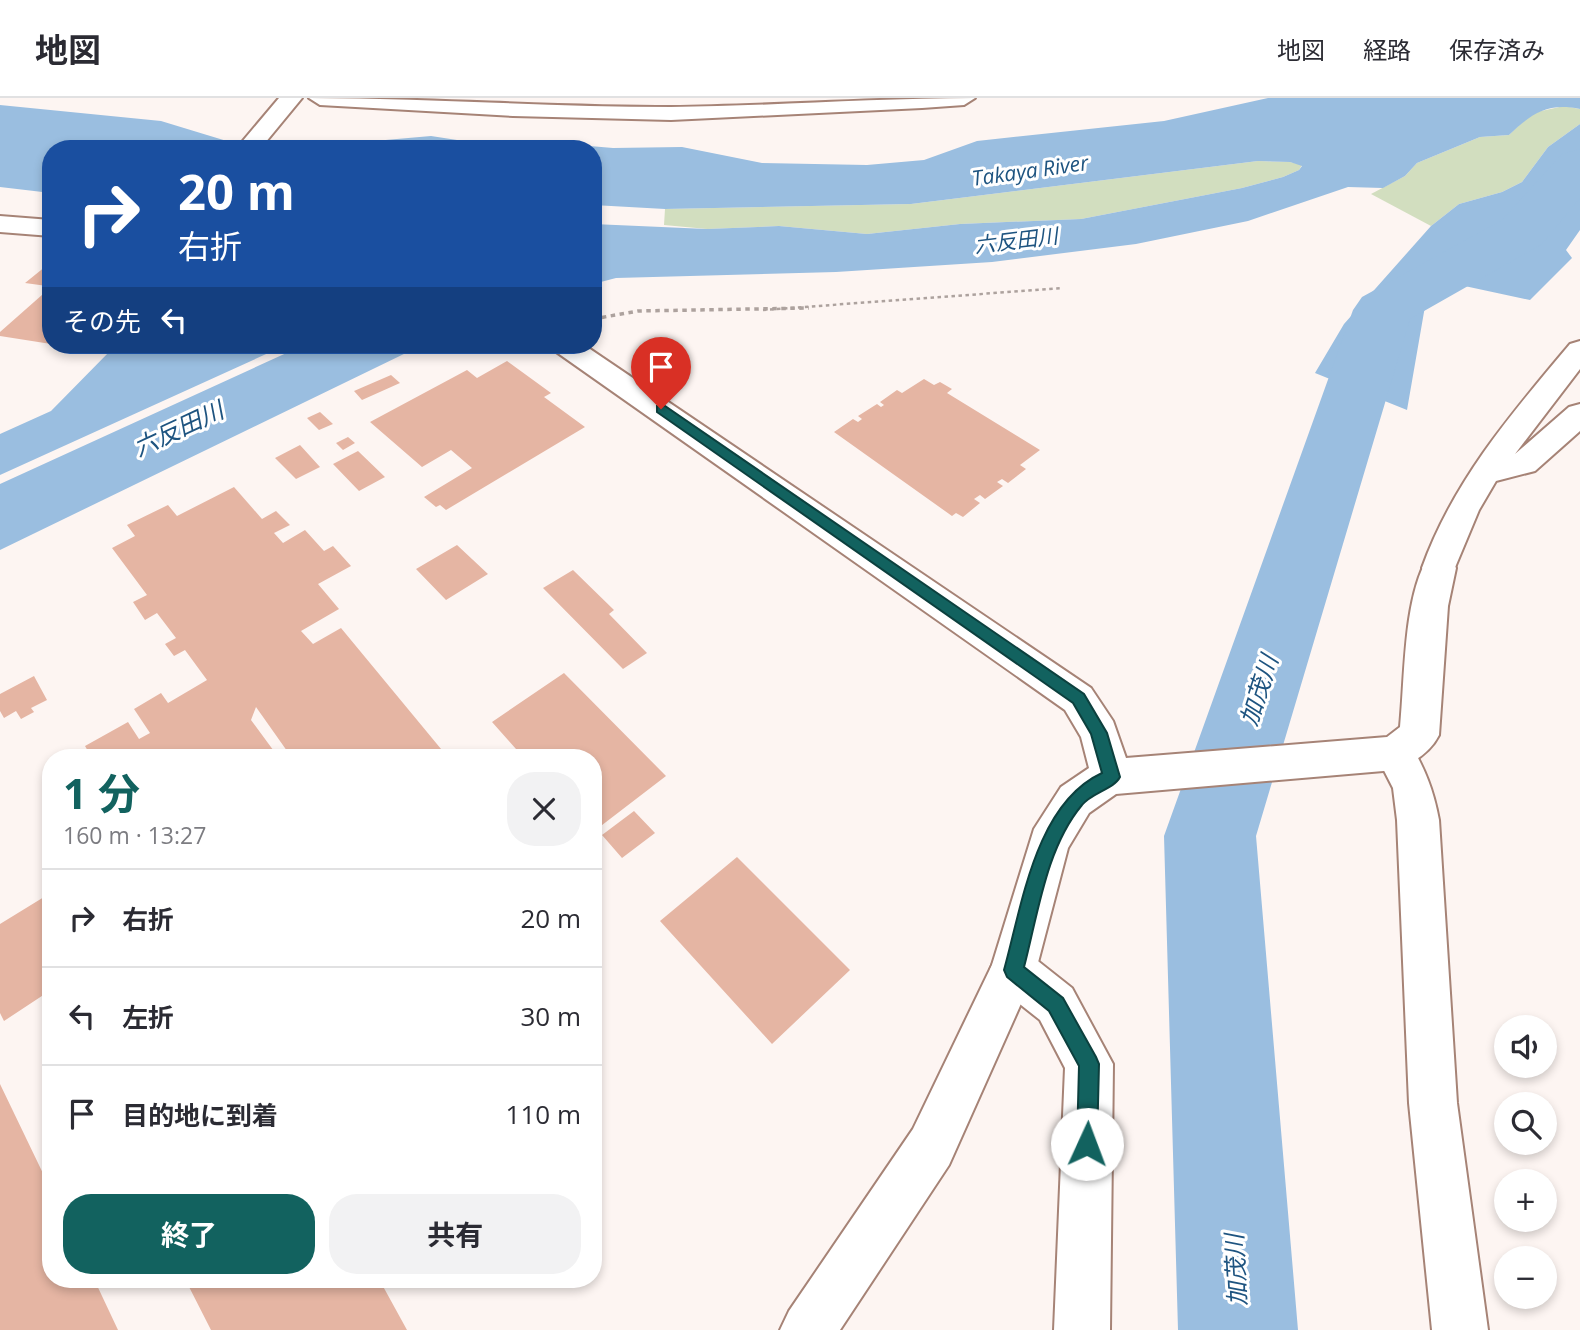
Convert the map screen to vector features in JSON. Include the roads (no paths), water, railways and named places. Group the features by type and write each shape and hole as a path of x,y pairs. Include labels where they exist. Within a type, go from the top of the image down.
{"street":[{"path":"320,98 631,114 873,105 964,98"},
{"path":"255,140 288,103"},
{"path":"0,224 42,227"},
{"path":"808,1330 931,1147 1013,970 1049,842 1075,800 1090,787 1120,776 1387,754 1419,735 1430,606 1446,543 1485,474 1580,350"},
{"path":"578,354 1078,699 1099,733 1120,776"},
{"path":"1485,474 1524,463 1580,414"},
{"path":"1387,754 1413,787 1418,820 1433,1103 1460,1330"},
{"path":"1013,970 1056,1004 1089,1064 1082,1330"}],"water":[{"path":"1268,98 1580,98 1580,109 1558,107 1540,111 1509,135 1480,137 1417,163 1405,176 1383,188 1348,187 1248,221 1136,244 992,262 836,272 616,278 602,282 602,224 707,229 779,226 867,234 960,224 1081,219 1242,188 1283,177 1302,166 1290,162 1258,161 911,204 665,209 602,206 602,147 682,147 762,163 867,165 924,160 977,141 1164,121"},
{"path":"0,105 161,121 223,140 42,140 42,192 0,187"},
{"path":"1580,124 1580,230 1566,250 1572,258 1530,300 1446,282 1428,289 1407,410 1315,373 1344,324 1431,226 1459,204 1502,192 1522,182 1548,147"},
{"path":"431,136 457,140 386,140"},
{"path":"107,354 266,354 0,475 0,434 51,411"},
{"name":"六反田川","path":"284,354 404,354 0,550 0,484"}],"waterway":[{"name":"加茂川","path":"1238,1330 1210,836 1383,310 1522,232 1580,165"}],"water label":[{"name":"Takaya River","path":"1030,170"}]}
